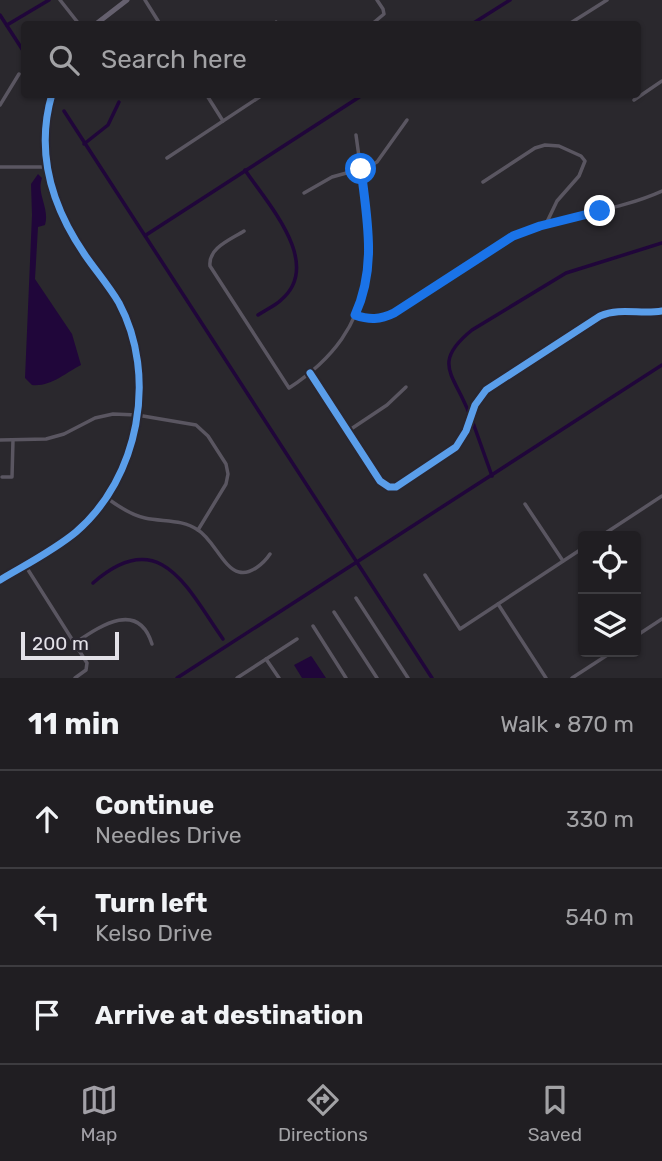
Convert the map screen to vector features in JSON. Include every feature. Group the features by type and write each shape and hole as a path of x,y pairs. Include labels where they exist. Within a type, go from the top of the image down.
{"street":[{"path":"60,0 77,21"},
{"path":"100,21 127,0"},
{"path":"145,0 158,21"},
{"path":"376,21 384,14 377,0"},
{"path":"574,21 607,0"},
{"path":"0,105 19,74"},
{"path":"641,95 662,81"},
{"path":"0,580 77,531 107,498 124,465 137,415 139,382 136,348 129,325 113,293 69,231 55,201 47,167 45,139 51,98"},
{"path":"209,98 223,121"},
{"path":"167,158 258,98"},
{"path":"304,192 332,177 373,165 381,159 407,120"},
{"path":"244,231 212,252 210,266 289,388 310,373 339,343 355,315 365,286 370,253 356,135"},
{"path":"483,182 540,146 554,145 581,156 585,161 584,168 557,201 546,224"},
{"path":"0,167 47,167"},
{"path":"355,315 372,319 388,316 503,242 546,224 631,203 662,191"},
{"path":"310,373 381,482 389,487 399,486 456,447 466,431 478,400 492,386 600,316 619,311 662,311"},
{"path":"348,431 387,405 406,387"},
{"path":"0,440 30,441 55,436 107,415 137,415 196,425 205,432 226,464 228,474 226,484 198,530"},
{"path":"2,477 12,477 13,440"},
{"path":"609,531 662,496"},
{"path":"107,498 135,515 180,522 198,530 230,567 239,572 252,571 270,554"},
{"path":"525,504 563,561"},
{"path":"425,575 460,629 578,551"},
{"path":"25,565 88,666 75,678"},
{"path":"356,598 408,678"},
{"path":"498,604 547,678"},
{"path":"334,612 377,678"},
{"path":"75,643 105,623 119,619 139,625 152,644"},
{"path":"641,633 662,619"},
{"path":"313,626 346,678"},
{"path":"239,677 297,639"},
{"path":"572,678 604,657"},
{"path":"266,659 279,678"}],"shaded area":[{"path":"38,174 42,178 41,190 46,219 45,225 38,227 35,279 72,334 81,365 52,382 32,385 25,378 31,184"},
{"path":"311,656 326,678 302,678 294,665"}],"waterway":[{"path":"7,25 49,0"},
{"path":"477,21 510,0"},
{"path":"0,15 21,47"},
{"path":"146,235 358,98"},
{"path":"84,144 108,125 119,102"},
{"path":"64,111 432,678"},
{"path":"245,170 287,234 297,269 293,285 281,300 258,315"},
{"path":"469,413 449,369 452,351 459,341 472,330 566,273 662,243"},
{"path":"177,678 662,365"},
{"path":"472,420 492,476"},
{"path":"93,583 116,566 137,560 154,561 170,570 184,583 223,639"}],"cycle path":[{"path":"0,580 67,539 98,510 115,484 128,455 136,425 138,362 131,332 119,303 73,237 50,178 45,137 51,98"},
{"path":"310,373 380,481 389,487 396,487 456,447 466,431 475,405 486,390 600,316 616,312 662,311"}],"route":[{"path":"361,169 370,253 365,286 355,315 366,318 383,318 394,313 513,236 532,228 600,211"}]}
